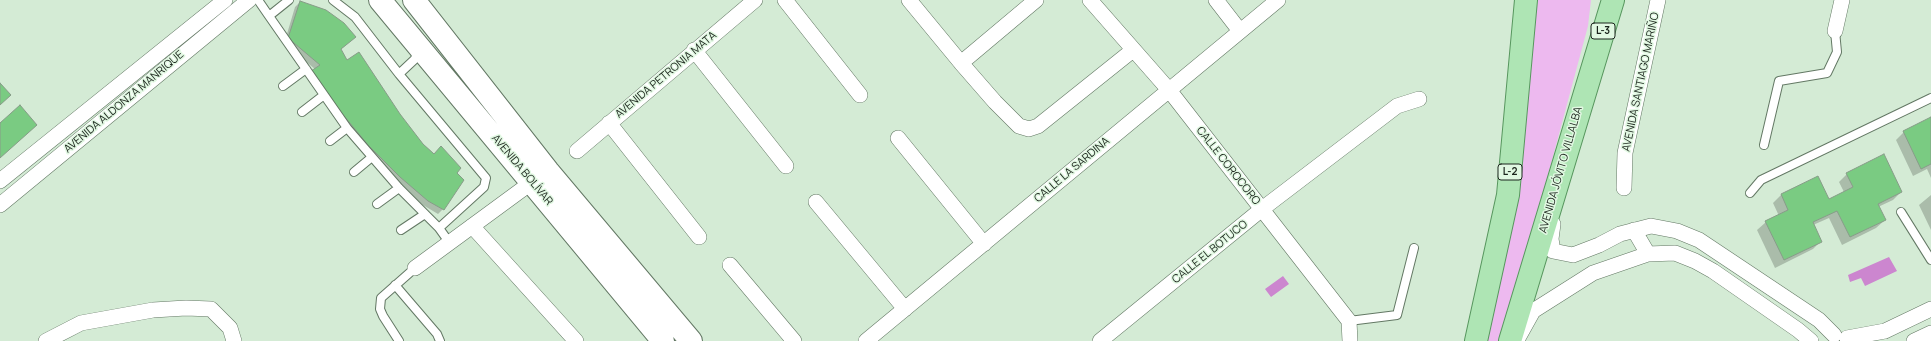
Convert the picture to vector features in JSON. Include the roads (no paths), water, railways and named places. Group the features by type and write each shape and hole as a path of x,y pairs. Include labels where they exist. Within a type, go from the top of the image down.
{"main road":[{"name":"L-2","path":"1476,341 1508,195 1526,0"},
{"path":"1594,61 1603,0"},
{"name":"AVENIDA JÓVITO VILLALBA","path":"1510,341 1613,0"}],"street":[{"name":"AVENIDA ALDONZA MANRIQUE","path":"0,181 225,0"},
{"name":"AVENIDA ALDONZA MANRIQUE","path":"0,205 249,0"},
{"name":"AVENIDA BOLÍVAR","path":"380,0 418,46 540,176 691,341"},
{"name":"AVENIDA BOLÍVAR","path":"414,0 540,176 663,341"},
{"name":"AVENIDA PETRONIA MATA","path":"577,150 755,0"},
{"path":"785,0 860,95"},
{"path":"909,0 961,64 1019,126 1029,129 1038,126 1133,50"},
{"path":"961,64 1036,0"},
{"name":"CALLE COROCORO","path":"1090,0 1169,90 1349,321"},
{"path":"1216,0 1240,31"},
{"name":"CALLE LA SARDINA","path":"866,341 1278,0"},
{"name":"AVENIDA SANTIAGO MARIÑO","path":"1624,188 1625,153 1658,0"},
{"path":"1836,31 1842,0"},
{"path":"694,50 786,166"},
{"name":"CALLE EL BOTUCO","path":"1100,341 1262,210 1397,106 1419,99"},
{"path":"609,123 699,237"},
{"path":"898,138 984,244"},
{"path":"415,268 540,176"},
{"path":"1558,182 1550,238 1553,251 1573,255 1620,234 1652,226 1677,231 1699,240 1819,320 1838,339 1885,331 1931,309"},
{"path":"816,202 905,309"},
{"path":"472,226 576,341"},
{"path":"1634,230 1648,254"},
{"path":"1516,341 1533,311 1551,298 1593,273 1648,254 1675,253 1695,261 1713,271 1798,330 1811,341"},
{"path":"730,265 794,341"},
{"path":"46,341 81,323 153,310 186,308 211,309 230,328 234,341"},
{"path":"1349,321 1350,341"},
{"path":"1914,341 1931,333"}],"lane":[{"path":"258,0 347,128 399,188 439,228 449,242"},
{"path":"269,16 289,0"},
{"path":"333,0 354,17 399,74 486,178 484,187 439,228"},
{"path":"1764,145 1779,81 1827,73 1837,52 1836,31"},
{"path":"399,74 415,59 418,46"},
{"path":"283,86 306,69"},
{"path":"302,112 324,95"},
{"path":"1750,193 1761,180 1931,98"},
{"path":"330,141 347,128"},
{"path":"354,172 372,157"},
{"path":"377,204 399,188"},
{"path":"1901,212 1931,260"},
{"path":"401,230 425,214"},
{"path":"1349,321 1397,315 1414,248"},
{"path":"399,341 380,309 381,298 415,268"},
{"path":"395,285 437,334 440,341"}]}
